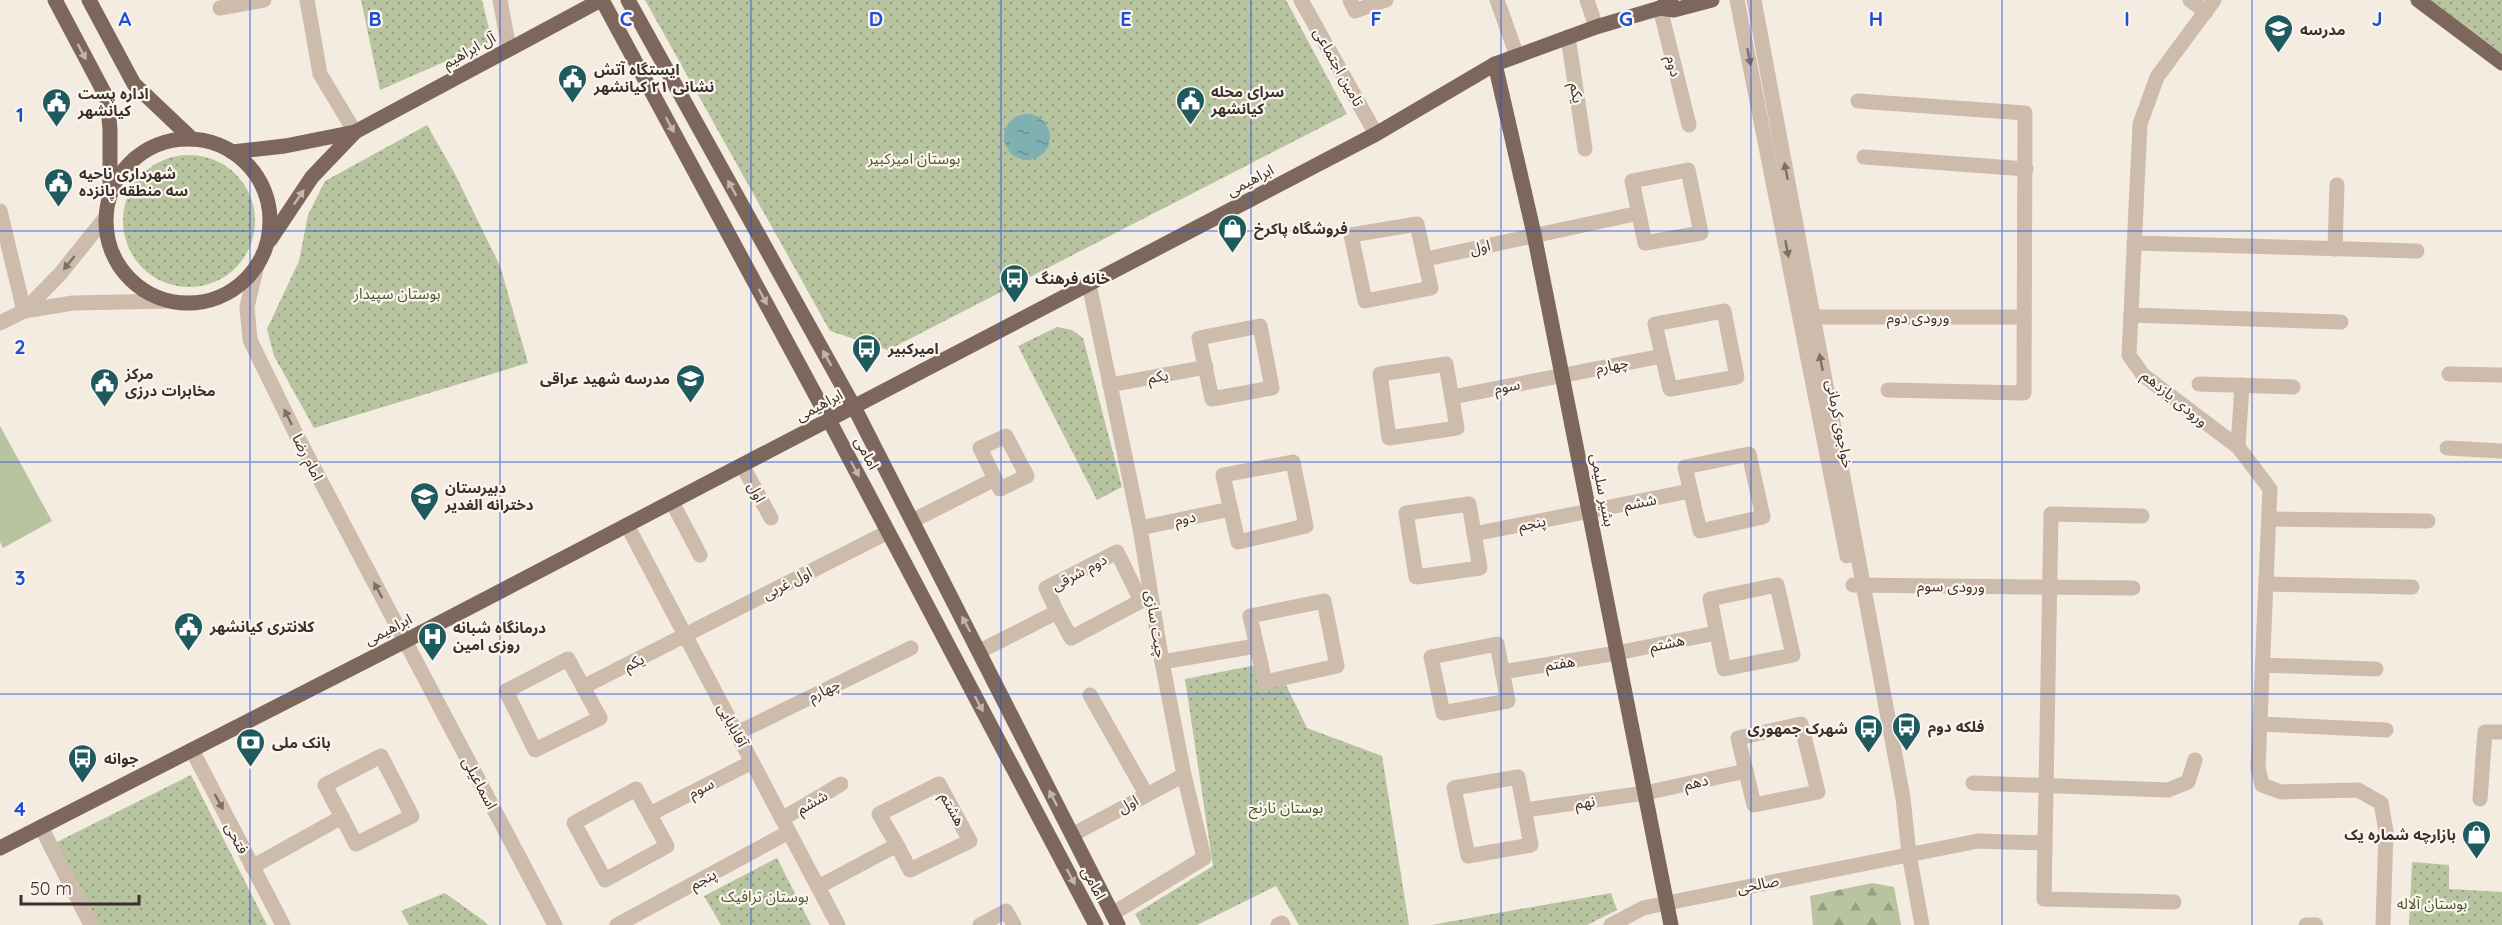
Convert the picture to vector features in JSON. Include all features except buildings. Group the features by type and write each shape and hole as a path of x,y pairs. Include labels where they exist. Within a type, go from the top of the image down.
{"main road":[{"path":"55,0 106,98 110,129 110,196 106,217 108,240 116,261 130,279 148,293 170,301 190,303 210,300 229,292 245,280 257,265 267,245 312,177 356,132"},
{"path":"89,0 134,84 192,139"},
{"name":"آل ابراهیم","path":"356,132 601,0"},
{"name":"امامی","path":"601,0 829,420 1096,925"},
{"name":"امامی","path":"628,0 854,407 1115,919"},
{"name":"ابراهیمی","path":"0,848 405,641 1376,134 1495,64 1665,4 1674,10 1712,0"},
{"path":"2418,0 2502,63"},
{"name":"بشیر سلیمی","path":"1495,64 1534,234 1671,925"},
{"path":"232,152 285,146 356,132"},
{"path":"110,196 119,177 133,160 150,148 171,141 192,139 213,143 232,152 249,166 261,183 268,203 270,224 267,245"},
{"path":"888,532 912,522"}],"street":[{"path":"220,8 264,0"},
{"path":"307,0 320,74 356,132"},
{"path":"500,0 509,48"},
{"name":"تامین اجتماعی","path":"1301,0 1376,134"},
{"path":"1350,0 1355,11 1386,0"},
{"path":"1497,0 1517,56"},
{"path":"1587,0 1596,27"},
{"name":"خواجوی کرمانی","path":"1737,0 1858,585"},
{"name":"خواجوی کرمانی","path":"1754,0 1813,317 1894,801 1909,854 1922,925"},
{"path":"2190,0 2210,6"},
{"name":"دوم","path":"1665,4 1689,125"},
{"name":"ورودی یازدهم","path":"2210,6 2157,76 2139,124 2129,355 2143,375 2238,447 2270,489 2258,767 2262,785 2281,792 2358,790 2381,803 2386,831 2383,925"},
{"name":"یکم","path":"1568,37 1585,149"},
{"path":"1858,101 2025,112 2024,393 1888,390"},
{"path":"1864,157 2026,168"},
{"path":"1688,170 1701,232 1646,243 1639,213 1632,181 1688,170"},
{"path":"2335,249 2337,185"},
{"path":"0,211 24,311"},
{"path":"1534,234 1639,213"},
{"path":"24,311 60,274 106,217"},
{"path":"1418,224 1426,259 1431,288 1365,301 1351,236 1418,224"},
{"name":"اول","path":"1426,259 1534,234"},
{"path":"2134,243 2416,251"},
{"name":"امام رضا","path":"257,265 247,307 250,340 297,436 405,641"},
{"name":"چیت سازی","path":"1089,284 1140,528 1162,662 1184,775 1204,858 1115,919"},
{"path":"0,323 24,311 73,303 170,301"},
{"path":"1724,311 1737,377 1670,389 1662,356 1655,324 1724,311"},
{"path":"2131,315 2341,322"},
{"name":"ورودی دوم","path":"1813,317 2024,317"},
{"path":"1260,326 1272,388 1212,399 1206,368 1199,338 1260,326"},
{"name":"چهارم","path":"1562,375 1662,356"},
{"path":"1446,364 1452,397 1457,428 1389,438 1380,374 1446,364"},
{"name":"یکم","path":"1110,385 1206,368"},
{"path":"2449,374 2502,375"},
{"name":"سوم","path":"1452,397 1562,375"},
{"path":"2199,384 2293,387"},
{"path":"2238,447 2242,385"},
{"path":"2448,448 2502,451"},
{"path":"1749,454 1763,518 1700,531 1690,491 1685,467 1749,454"},
{"path":"1293,462 1306,526 1238,542 1231,509 1224,475 1293,462"},
{"name":"اول","path":"742,465 771,518"},
{"path":"912,522 995,479"},
{"name":"ششم","path":"1590,512 1690,491"},
{"path":"672,502 700,555"},
{"path":"1469,504 1474,534 1479,568 1416,577 1406,513 1469,504"},
{"name":"دوم","path":"1140,528 1231,509"},
{"name":"پنجم","path":"1474,534 1590,512"},
{"path":"2142,516 2051,514 2044,899 2174,902"},
{"path":"2269,519 2428,520"},
{"name":"آقابابایی","path":"627,525 838,925"},
{"name":"اول غربی","path":"686,636 888,532"},
{"name":"دوم شرقی","path":"1118,552 1141,601 1071,638 1058,612 1046,588 1118,552"},
{"path":"2266,584 2412,587"},
{"path":"1778,585 1793,655 1724,669 1716,633 1710,598 1778,585"},
{"name":"ورودی سوم","path":"1858,585 2133,588"},
{"path":"1324,601 1338,666 1265,682 1256,646 1250,616 1324,601"},
{"name":"دوم شرقی","path":"980,651 1058,612"},
{"name":"هشتم","path":"1617,653 1716,633"},
{"name":"یکم","path":"583,687 686,636"},
{"name":"اسماعیلی","path":"405,641 555,925"},
{"path":"1497,644 1502,672 1508,701 1443,713 1431,657 1497,644"},
{"path":"1162,662 1256,646"},
{"name":"چهارم","path":"736,733 911,648"},
{"name":"هفتم","path":"1502,672 1617,653"},
{"path":"568,659 583,687 600,718 536,750 506,692 568,659"},
{"path":"2262,665 2376,669"},
{"path":"1090,695 1146,794"},
{"path":"1801,724 1818,792 1754,805 1746,771 1738,738 1801,724"},
{"path":"2260,724 2386,730"},
{"path":"2480,799 2485,732 2502,732"},
{"name":"فتحی","path":"192,750 283,925"},
{"path":"381,756 412,816 356,844 342,817 325,785 381,756"},
{"path":"1973,783 2168,790 2188,782 2195,760"},
{"name":"سوم","path":"650,814 752,762"},
{"name":"دهم","path":"1646,793 1746,771"},
{"name":"اول","path":"1072,835 1184,775"},
{"path":"1518,777 1525,810 1531,845 1468,856 1454,788 1518,777"},
{"name":"ششم","path":"786,826 841,784"},
{"name":"هشتم","path":"939,784 970,841 910,870 897,844 879,814 939,784"},
{"path":"636,789 650,814 667,846 605,880 574,823 636,789"},
{"name":"نهم","path":"1525,810 1646,793"},
{"path":"252,867 342,817"},
{"name":"پنجم","path":"617,925 786,826"},
{"path":"41,828 91,925"},
{"name":"صالحی","path":"1611,925 1643,908 1909,854 1978,841 2045,843"},
{"path":"818,887 897,844"},
{"path":"980,925 1006,911 1014,925"},
{"path":"1278,925 1282,923 1283,925"},
{"path":"2306,925 2316,925"}],"green space":[{"path":"361,0 482,0 492,41 380,90"},
{"name":"بوستان امیرکبیر","path":"645,0 1286,0 1347,114 888,350 830,331"},
{"path":"2429,0 2502,0 2502,53"},
{"name":"بوستان سپیدار","path":"427,125 455,174 500,266 528,363 314,428 274,356 267,329 299,261 308,215 325,181"},
{"path":"189,155 214,160 235,175 250,196 255,221 250,246 235,267 214,282 189,287 164,282 143,267 128,246 123,221 128,196 143,175 164,160"},
{"path":"1057,327 1072,330 1083,338 1122,487 1097,500 1018,346"},
{"path":"0,426 52,521 3,548 0,542"},
{"name":"بوستان نارنج","path":"1256,665 1262,687 1286,685 1307,728 1382,756 1409,925 1299,925 1276,886 1197,925 1141,925 1135,914 1213,866 1185,679"},
{"path":"191,775 267,925 97,925 55,843"},
{"name":"بوستان ترافیک","path":"777,858 811,925 721,925 704,896"},
{"name":"بوستان آلاله","path":"2412,862 2449,865 2449,889 2502,892 2502,925 2409,925"},
{"path":"1872,883 1894,887 1901,925 1813,925 1810,896"},
{"path":"445,893 488,925 409,925 401,911"},
{"path":"1611,893 1617,910 1587,925 1431,925"}],"water":[{"path":"1032,114 1044,120 1049,128 1049,146 1044,154 1036,159 1022,160 1014,157 1007,150 1004,132 1007,124 1014,117"}],"place":[{"name":"مدرسه","path":"2279,54"},
{"name":"ایستگاه آتش نشانی ۲۱ کیانشهر","path":"573,104"},
{"name":"سرای محله کیانشهر","path":"1190,126"},
{"name":"اداره پست کیانشهر","path":"57,128"},
{"name":"شهرداری ناحیه سه منطقه پانزده","path":"58,208"},
{"name":"فروشگاه پاکرخ","path":"1233,254"},
{"name":"خانه فرهنگ","path":"1014,304"},
{"name":"امیرکبیر","path":"867,374"},
{"name":"مدرسه شهید عراقی","path":"691,404"},
{"name":"مرکز مخابرات درزی","path":"104,408"},
{"name":"دبیرستان دخترانه الغدیر","path":"424,522"},
{"name":"کلانتری کیانشهر","path":"189,652"},
{"name":"درمانگاه شبانه روزی امین","path":"432,662"},
{"name":"فلکه دوم","path":"1907,752"},
{"name":"شهرک جمهوری","path":"1869,754"},
{"name":"بانک ملی","path":"251,768"},
{"name":"جوانه","path":"83,784"},
{"name":"بازارچه شماره یک","path":"2477,860"}]}
